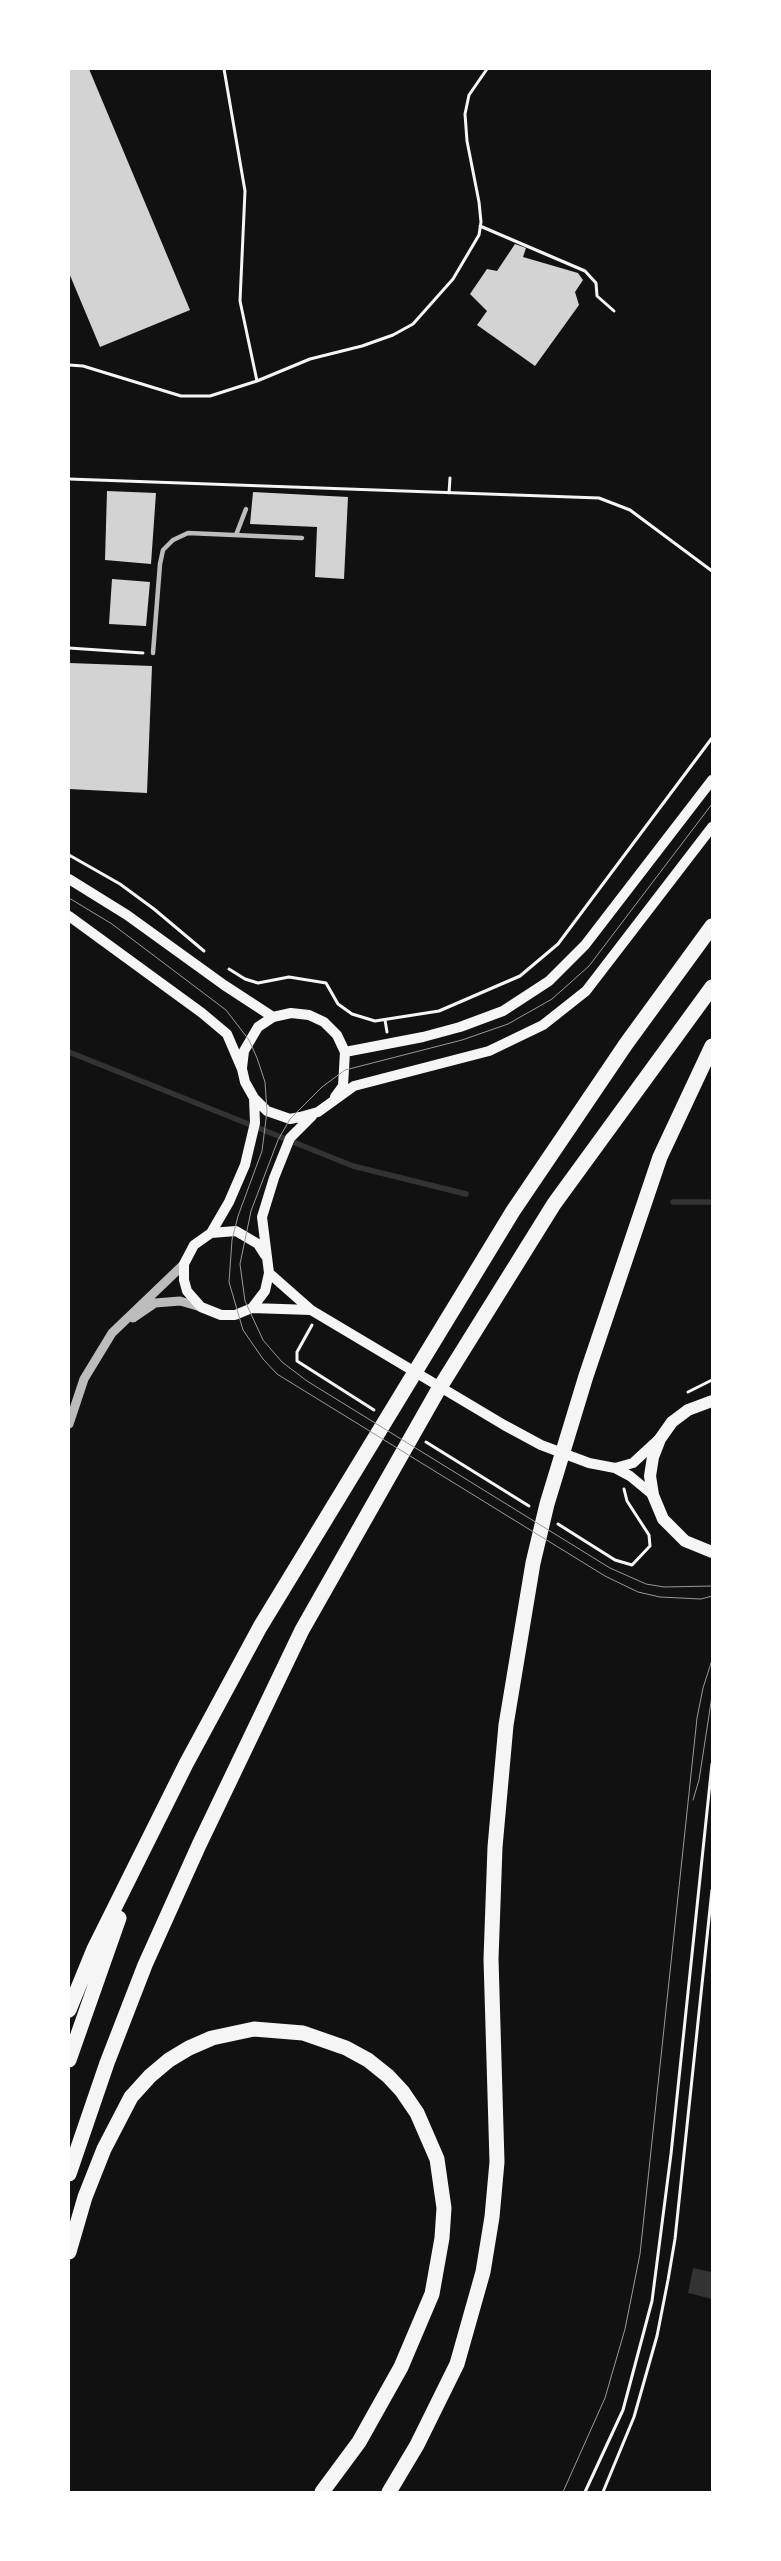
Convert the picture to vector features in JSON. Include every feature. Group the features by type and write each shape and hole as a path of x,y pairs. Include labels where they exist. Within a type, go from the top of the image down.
{"highway":[{"path":"69,2010 94,1949 186,1764 260,1627 440,1328 513,1211 583,1107 712,926"},
{"path":"69,2174 107,2063 145,1965 199,1844 302,1630 442,1384 554,1204 712,987"},
{"path":"389,2492 417,2445 457,2364 483,2272 492,2217 497,2162 491,1959 495,1847 506,1725 533,1563 547,1504 586,1376 660,1157 712,1046"},
{"path":"69,2060 115,1926 156,1826"},
{"path":"69,2252 85,2197 104,2149 131,2097 162,2066 189,2048 212,2038 254,2029 303,2033 346,2048 368,2060 388,2076 402,2091 417,2113 437,2159 444,2208 441,2246 432,2294 401,2367 359,2442 322,2492"}],"main road":[{"path":"345,1052 423,1037 460,1027 503,1012 549,981 585,945 712,780"},
{"path":"252,1308 265,1291 269,1273 262,1218 274,1178 290,1138 318,1112 354,1086 489,1051 543,1025 586,991 712,827"},
{"path":"69,879 127,915 224,986 274,1017"},
{"path":"69,916 171,990 227,1034 242,1069 245,1082 254,1098 268,1111 290,1119 318,1112"},
{"path":"242,1069 244,1050 258,1027 274,1017 291,1013 309,1015 324,1022 337,1035 345,1052 342,1086 332,1101"},
{"path":"254,1098 256,1123 245,1165 229,1202 211,1233 194,1245 184,1264 184,1280 188,1291 201,1307 221,1315 235,1315 252,1308 315,1312"},
{"path":"211,1233 236,1231 258,1244 268,1261"},
{"path":"269,1273 315,1312 504,1424 541,1445 589,1463 615,1468 630,1476 653,1496"},
{"path":"615,1468 633,1463 660,1439 672,1422 688,1410 712,1401"},
{"path":"660,1439 653,1457 650,1476 653,1496 663,1519 685,1541 712,1552"}],"street":[{"path":"236,535 246,509"},
{"path":"153,653 162,550 173,540 188,533 302,538"},
{"path":"69,1424 84,1379 112,1332 184,1264"},
{"path":"112,1332 155,1304 180,1301 201,1307"}],"path":[{"path":"224,69 244,191 240,301 257,381"},
{"path":"69,365 83,366 181,396 210,396 257,381 310,359 362,346 393,335 413,324 453,279 472,250 480,226 479,202 467,142 465,114 469,95 487,69"},
{"path":"480,226 585,271 596,283 596,290 600,299 614,310"},
{"path":"450,478 450,493"},
{"path":"69,479 606,500 630,510 712,571"},
{"path":"69,648 153,653"},
{"path":"223,965 245,979 258,983 289,977 326,984 338,1004 352,1014 375,1021 440,1011 520,976 558,944 712,738"},
{"path":"69,855 127,889 208,955"},
{"path":"315,1312 296,1357 302,1366 380,1413"},
{"path":"422,1440 531,1507"},
{"path":"556,1523 615,1560"},
{"path":"584,2492 623,2410 652,2301 673,2134 712,1764"},
{"path":"603,2492 634,2417 657,2336 668,2280 675,2239 712,1890"}],"shaded area":[{"path":"693,2268 712,2272 712,2299 688,2293"}],"building":[{"path":"69,69 89,69 190,310 100,347 69,273"},
{"path":"515,244 526,248 523,257 578,273 583,280 575,292 579,305 535,366 477,325 487,311 470,294 487,269 497,271"},
{"path":"107,491 156,493 151,564 105,560"},
{"path":"253,492 348,497 344,579 315,577 317,527 250,524"},
{"path":"112,579 150,582 146,626 109,624"},
{"path":"69,663 152,666 147,793 69,789"}],"waterway":[{"path":"69,1052 353,1166 466,1194"},
{"path":"673,1202 712,1202"}],"tram line":[{"path":"712,804 589,966 552,999 508,1024 462,1040 345,1070 322,1087 290,1119 278,1140 251,1211 240,1264 245,1301 263,1340 282,1362 307,1381 610,1568 646,1584 664,1587 712,1586"},
{"path":"69,898 112,924 226,1010 249,1040 257,1058 265,1082 267,1111 262,1151 238,1216 232,1240 229,1282 243,1330 263,1359 277,1374 605,1576 638,1592 660,1597 701,1599 712,1596"},
{"path":"563,2492 605,2398 625,2329 640,2254 697,1718 703,1688 712,1660"},
{"path":"693,1800 699,1780 712,1696"}]}
